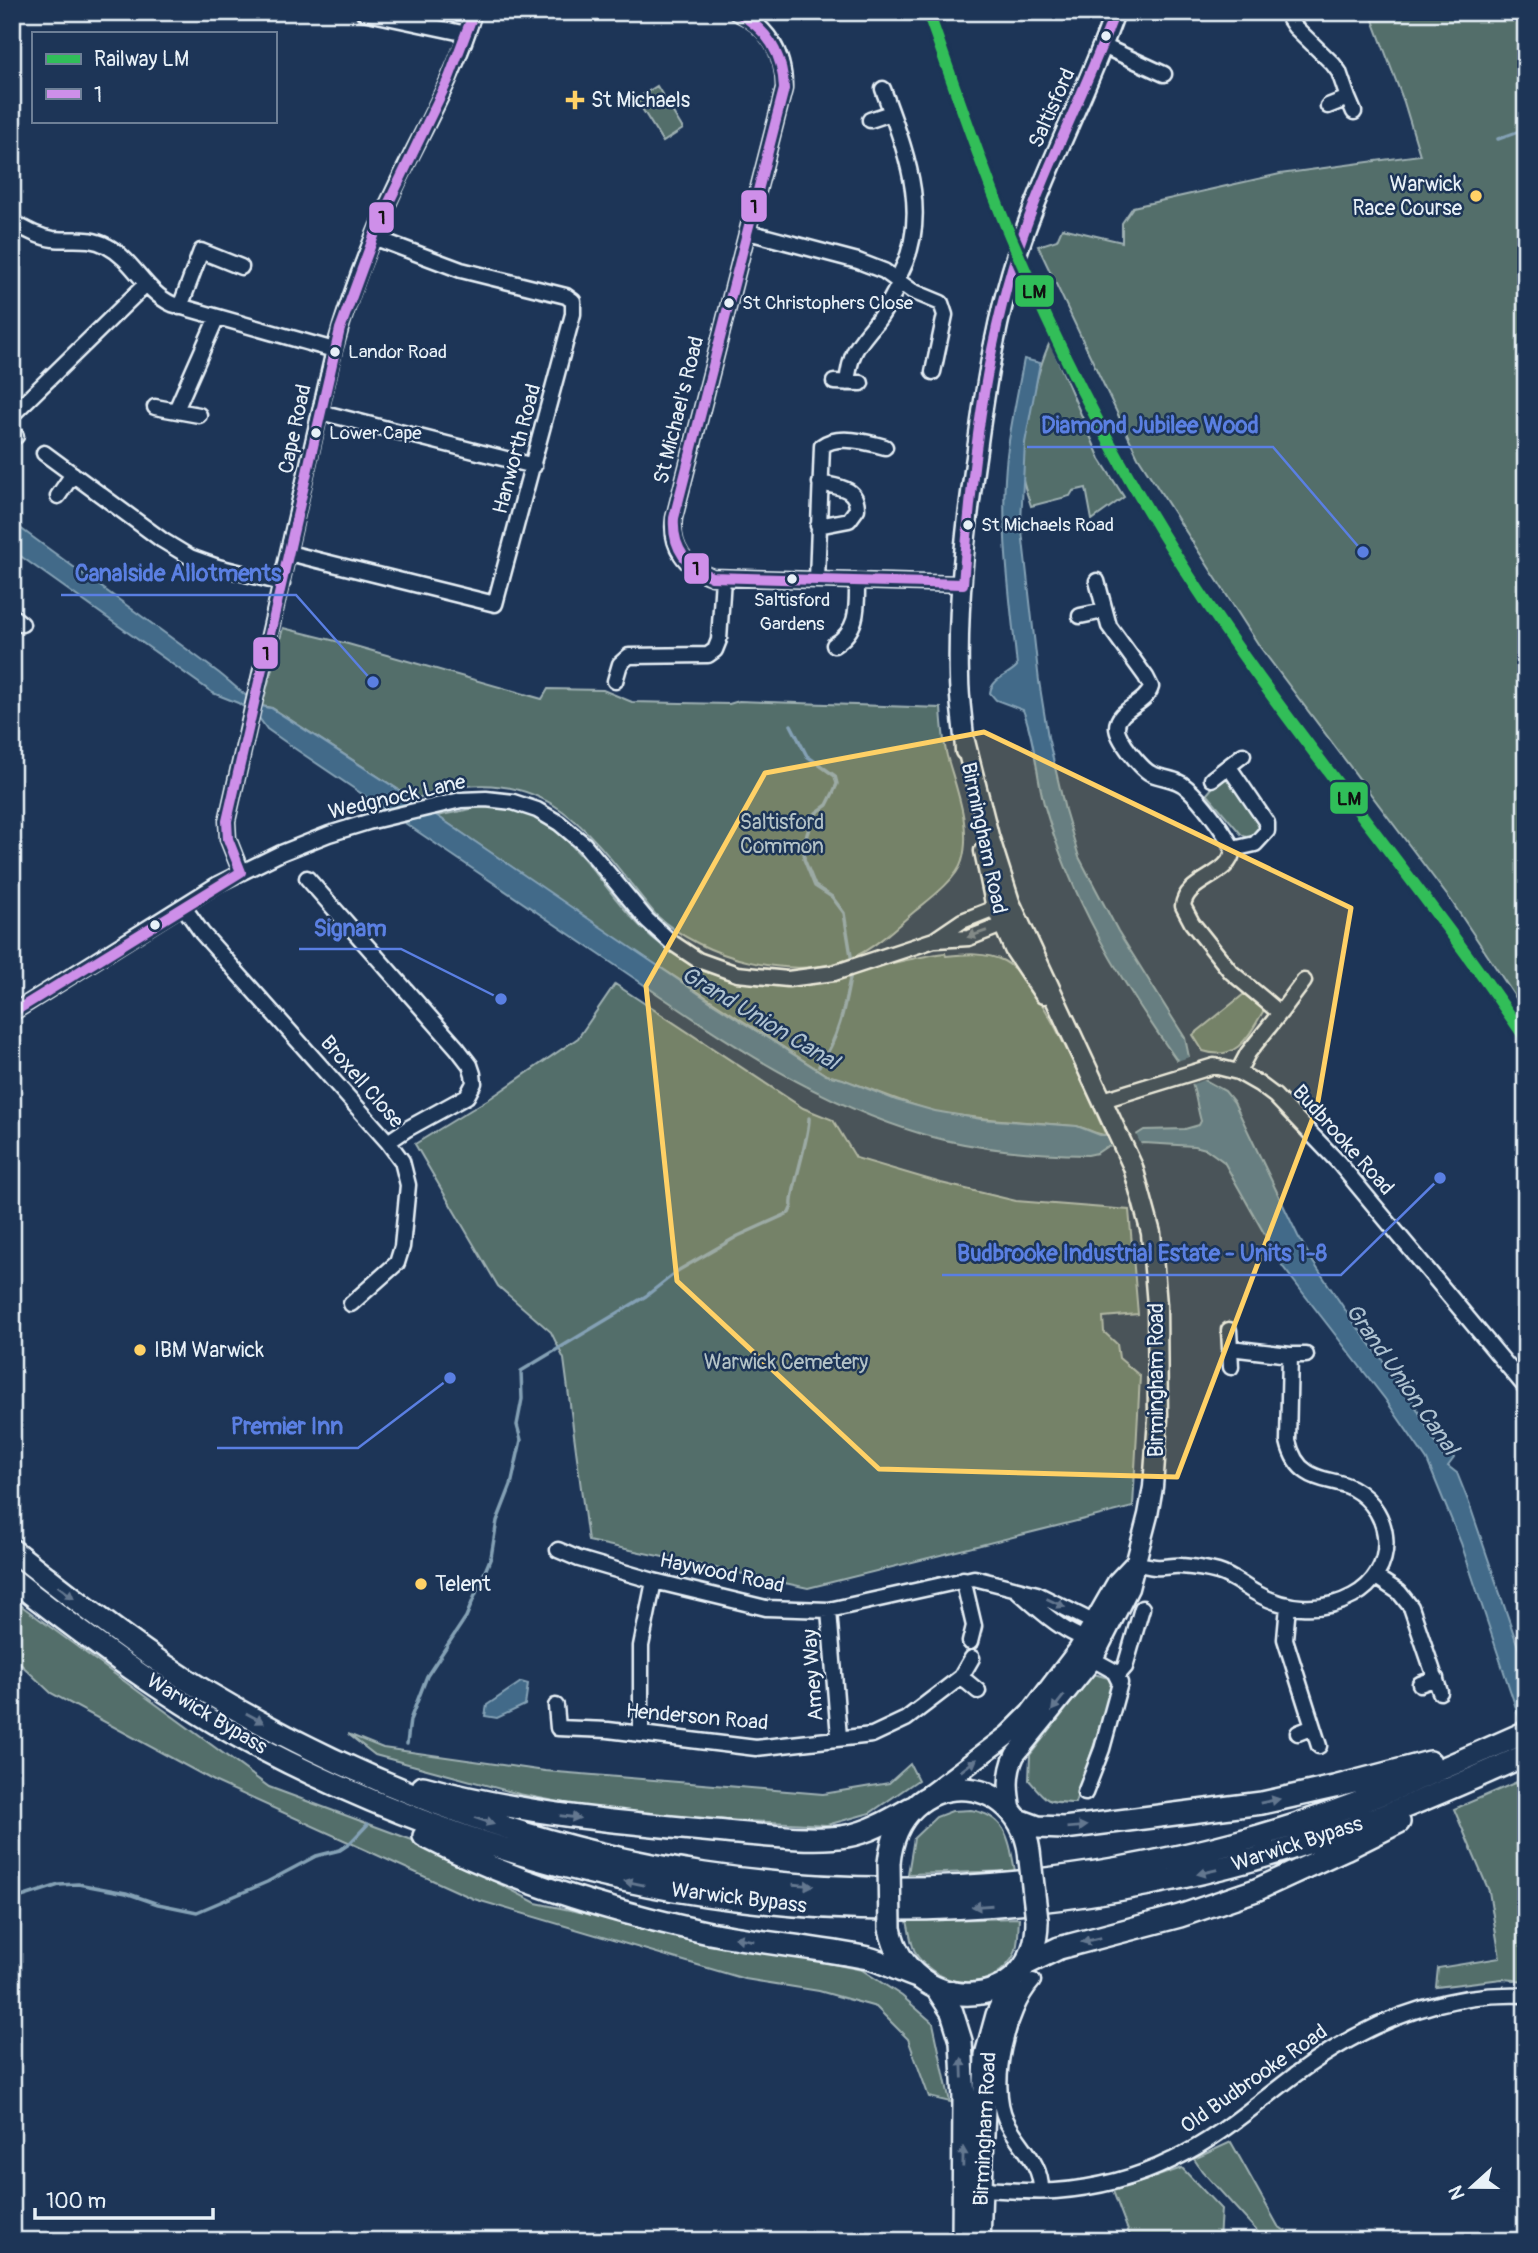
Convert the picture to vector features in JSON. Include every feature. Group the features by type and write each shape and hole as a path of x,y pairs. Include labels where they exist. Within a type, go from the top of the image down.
{"highway":[{"name":"Warwick Bypass","path":"12,1550 110,1626 202,1689 337,1763 396,1789 494,1824 595,1853 662,1868 740,1880 824,1886 938,1888 1043,1880 1118,1869 1205,1851 1277,1831 1514,1749"},
{"name":"Warwick Bypass","path":"12,1579 142,1676 189,1706 258,1747 355,1795 466,1838 601,1876 733,1900 899,1910 1053,1900 1113,1892 1232,1866 1364,1823 1514,1749"},
{"path":"337,1763 510,1808 584,1819 727,1832 845,1837 874,1828 911,1808 930,1794 954,1788 975,1790 990,1796 1015,1816 1038,1827 1064,1828 1262,1803 1514,1749"},
{"path":"355,1795 387,1816 433,1840 522,1879 579,1900 706,1932 870,1959 917,1977 937,1989 954,1994 976,1994 1024,1975 1059,1948 1180,1916 1256,1890 1373,1836 1514,1749"},
{"path":"911,1808 891,1844 890,1928 904,1961 917,1977"},
{"path":"1015,1816 1028,1840 1037,1920 1035,1942 1024,1975"},
{"name":"Birmingham Road","path":"963,2241 973,2189 986,2055 997,2015 1024,1975"},
{"name":"Birmingham Road","path":"937,1989 952,2012 961,2041 964,2099 979,2241"}],"main road":[{"name":"Saltisford","path":"1028,223 1115,12"},
{"name":"Birmingham Road","path":"930,1794 1008,1735 1085,1649 1102,1641 1129,1588 1152,1497 1158,1390 1157,1305 1148,1217 1131,1161 1074,1041 1014,949 1011,922 1003,905 966,772 959,676 963,584 973,477 989,370 1005,292 1028,223"},
{"name":"Birmingham Road","path":"1015,1816 1007,1783 1015,1755 1085,1649 1093,1622 1117,1582 1133,1564"}],"street":[{"path":"363,12 467,34"},
{"name":"Cape Road","path":"241,872 228,839 227,821 334,350 351,294 373,237 467,34 474,12"},
{"name":"St Michael's Road","path":"736,12 758,26 770,38 780,59 784,79 783,97 673,527 676,546 685,561 704,575 723,579 963,584"},
{"path":"1285,12 1295,27 1339,72 1354,112"},
{"path":"1103,46 1164,74"},
{"path":"848,383 849,363 859,342 879,319 899,281 910,250 915,202 908,161 883,89"},
{"path":"1328,106 1348,98"},
{"path":"870,120 891,113"},
{"path":"12,222 50,239 79,239 101,243 119,254 145,285 164,300 180,307 334,350"},
{"path":"748,232 858,261 884,271 912,291 941,303 944,307 944,320 931,372"},
{"name":"Hanworth Road","path":"289,553 495,604 534,466 573,314 573,301 566,296 442,264 373,237"},
{"path":"180,307 201,251 241,267"},
{"path":"12,415 145,285"},
{"path":"176,410 217,317"},
{"path":"155,407 200,415"},
{"path":"320,412 534,466"},
{"path":"817,580 820,451 825,443 860,441 885,447"},
{"path":"44,453 190,557 282,583"},
{"path":"58,496 73,474"},
{"path":"818,526 849,520 857,509 856,498 848,489 820,482"},
{"path":"615,681 620,664 629,656 708,655 715,650 719,640 723,579"},
{"path":"834,645 847,635 855,624 857,582"},
{"path":"1097,582 1109,626 1151,687 1145,699 1118,722 1116,728 1119,736 1143,769 1177,781 1190,790 1233,849"},
{"path":"1080,616 1104,611"},
{"path":"1212,779 1244,755"},
{"path":"1229,767 1267,823 1267,831 1262,839 1249,846 1233,849"},
{"name":"Wedgnock Lane","path":"12,1013 241,872 302,844 368,822 473,799 513,802 537,810 559,822 595,856 659,932 698,960 737,974 774,979 818,976 934,940 969,938 1011,922"},
{"path":"1233,849 1230,860 1186,896 1183,902 1184,911 1239,980 1280,1013"},
{"path":"307,878 470,1065 474,1083 467,1096 388,1142"},
{"name":"Wedgnock Lane","path":"934,940 962,921 1003,905"},
{"name":"Broxell Close","path":"183,906 209,941 402,1161 408,1185 402,1247 397,1263 351,1304"},
{"path":"1238,1072 1248,1054 1304,981"},
{"name":"Budbrooke Road","path":"1103,1100 1205,1067 1214,1066 1247,1076 1275,1096 1338,1161 1526,1388"},
{"path":"1229,1330 1231,1367"},
{"path":"1230,1348 1306,1355"},
{"path":"1133,1564 1153,1567 1182,1566 1220,1572 1267,1599 1288,1606 1318,1607 1342,1601 1364,1589 1376,1577 1384,1559 1386,1540 1374,1508 1352,1488 1320,1479 1307,1472 1292,1453 1288,1441 1290,1354"},
{"name":"Haywood Road","path":"558,1550 579,1559 654,1581 766,1608 829,1610 963,1580 984,1580 1037,1594 1093,1622"},
{"path":"1376,1577 1399,1592 1411,1607 1438,1685 1420,1684"},
{"path":"963,1580 974,1626 970,1642"},
{"path":"641,1734 642,1646 654,1581"},
{"name":"Haywood Road","path":"1016,1589 1085,1649"},
{"path":"1288,1606 1285,1639 1320,1746"},
{"name":"Amey Way","path":"829,1610 839,1737"},
{"path":"1118,1675 1125,1667 1138,1610"},
{"path":"1093,1622 1102,1641"},
{"path":"1085,1649 1118,1675 1120,1687 1102,1749 1085,1793"},
{"name":"Henderson Road","path":"556,1706 558,1728 641,1734 756,1748 872,1735 906,1719 961,1677 972,1658"},
{"path":"961,1677 978,1691"},
{"path":"1298,1733 1313,1727"},
{"name":"Birmingham Road","path":"1024,1975 1020,2000 1008,2033 1001,2066 1001,2097 1008,2124 1040,2171 1041,2191"},
{"name":"Old Budbrooke Road","path":"973,2189 1041,2191 1104,2184 1172,2160 1216,2134 1343,2042 1392,2018 1456,2000 1526,1995"}],"highlighted area":[{"path":"984,732 1351,908 1317,1107 1177,1477 879,1469 677,1281 646,986 765,773"}],"green space":[{"path":"1370,12 1526,12 1526,1013 1452,902 1260,647 1138,457 1038,246 1057,240 1062,228 1122,242 1122,223 1133,207 1280,174 1420,155 1404,102"},
{"path":"657,86 683,129 663,142 636,99"},
{"path":"1050,342 1100,459 1124,497 1092,520 1086,488 1073,491 1070,496 1031,506 1023,482 1022,461 1026,426"},
{"name":"Saltisford Common","path":"283,628 542,699 548,689 603,690 632,702 729,704 739,701 941,708 946,750 964,821 965,848 962,861 955,875 935,895 879,941 856,956 832,964 778,967 724,954 675,930 656,915 597,843 577,822 554,805 528,793 499,786 445,789 413,799 272,708 262,706"},
{"path":"1227,778 1262,827 1257,834 1246,837 1241,834 1207,794 1217,782"},
{"path":"480,807 520,811 544,820 574,848 630,916 651,937 695,966 727,979 761,985 783,985 830,978 945,953 946,956 983,955 1004,961 1019,973 1034,991 1048,1014 1106,1135 1075,1126 937,1112 826,1075 615,938 437,816"},
{"name":"Warwick Cemetery","path":"615,984 803,1108 833,1120 856,1158 1016,1201 1129,1210 1138,1314 1103,1317 1104,1332 1117,1344 1119,1358 1140,1376 1133,1507 808,1588 588,1541 564,1359 551,1332 498,1286 415,1144 492,1097 578,1038"},
{"path":"1244,994 1264,1010 1247,1037 1241,1044 1225,1053 1203,1051 1193,1035"},
{"path":"12,1599 269,1787 423,1844 536,1903 862,1970 902,1996 933,2023 950,2102 929,2097 908,2039 876,2007 819,1991 745,1979 474,1899 216,1782 51,1693 12,1656"},
{"path":"1094,1674 1115,1680 1075,1803 1048,1800 1029,1780 1030,1755"},
{"path":"348,1734 383,1748 545,1771 823,1794 889,1783 910,1764 918,1780 870,1813 827,1825 626,1815 519,1794 375,1755"},
{"path":"1526,1778 1526,1981 1502,1979 1436,1987 1438,1968 1500,1958 1489,1891 1454,1809"},
{"path":"971,1810 983,1813 999,1824 1008,1840 1015,1871 908,1874 914,1838 936,1817 952,1811"},
{"path":"1019,1918 1017,1946 1011,1960 990,1978 965,1982 939,1975 918,1957 912,1945 907,1921"},
{"path":"1231,2142 1278,2226 1300,2241 1266,2241 1194,2159"},
{"path":"1182,2168 1221,2209 1219,2241 1132,2241 1113,2191"}],"water":[{"path":"1024,359 1040,363 1025,443 1021,522 1048,737 1079,857 1118,931 1185,1038 1189,1057 1201,1078 1225,1091 1234,1102 1313,1262 1352,1320 1410,1396 1443,1456 1451,1452 1454,1458 1448,1466 1457,1473 1469,1503 1526,1670 1526,1738 1461,1543 1427,1460 1385,1399 1283,1267 1224,1162 1206,1149 1194,1146 1144,1143 1106,1147 1088,1155 986,1148 925,1135 881,1120 798,1082 682,1011 294,748 267,729 259,718 238,703 213,693 12,550 12,522 252,700 271,708 402,792 711,1002 826,1075 896,1100 935,1111 981,1119 1077,1126 1100,1135 1136,1135 1144,1130 1185,1129 1199,1125 1201,1121 1187,1070 1176,1059 1135,999 1082,905 1044,804 1023,710 996,700 990,693 997,681 1017,666 1006,560 1004,508 1007,455"},
{"path":"521,1682 528,1684 525,1705 497,1718 485,1716 487,1705"}],"pier":[{"path":"1192,1056 1208,1079 1189,1085 1181,1066 1174,1062"},
{"path":"1104,1132 1135,1132 1142,1147 1112,1150"}],"waterway":[{"path":"1498,139 1526,129"},
{"path":"791,725 807,756 835,776 837,784 833,793 827,805 816,813 808,831 804,859 815,886 832,897 844,913 852,962"},
{"name":"Grand Union Canal","path":"819,1066 832,1045 844,1009 851,973"},
{"path":"407,1744 410,1720 427,1676 466,1617 491,1557 497,1521 511,1485 521,1440 517,1425 522,1399 521,1371 646,1296 679,1270 738,1236 789,1213 809,1118"},
{"path":"12,1900 59,1885 78,1884 126,1893 158,1904 197,1912 267,1882 316,1856 340,1850 368,1824"}],"rail line":[{"name":"LM","path":"928,12 1011,238 1067,361 1130,480 1177,557 1261,680 1440,918 1526,1039"}],"transit line":[{"name":"1","path":"241,872 228,839 227,821 340,329 378,225 449,78 474,12"},
{"name":"1","path":"736,12 757,26 772,44 781,65 784,89 674,518 678,547 694,567 712,577 963,584"},
{"name":"1","path":"963,584 981,415 1006,290 1040,189 1115,12"},
{"name":"1","path":"12,1013 241,872"}],"place":[{"name":"St Michaels","path":"575,100"},
{"name":"Warwick Race Course","path":"1476,196"},
{"name":"St Christophers Close","path":"729,303"},
{"name":"Landor Road","path":"335,352"},
{"name":"Lower Cape","path":"316,433"},
{"name":"St Michaels Road","path":"968,525"},
{"name":"Diamond Jubilee Wood","path":"1363,552"},
{"name":"Saltisford Gardens","path":"792,579"},
{"name":"Canalside Allotments","path":"373,682"},
{"name":"Signam","path":"501,999"},
{"name":"Budbrooke Industrial Estate - Units 1-8","path":"1440,1178"},
{"name":"IBM Warwick","path":"140,1350"},
{"name":"Premier Inn","path":"450,1378"},
{"name":"Telent","path":"421,1584"}]}
